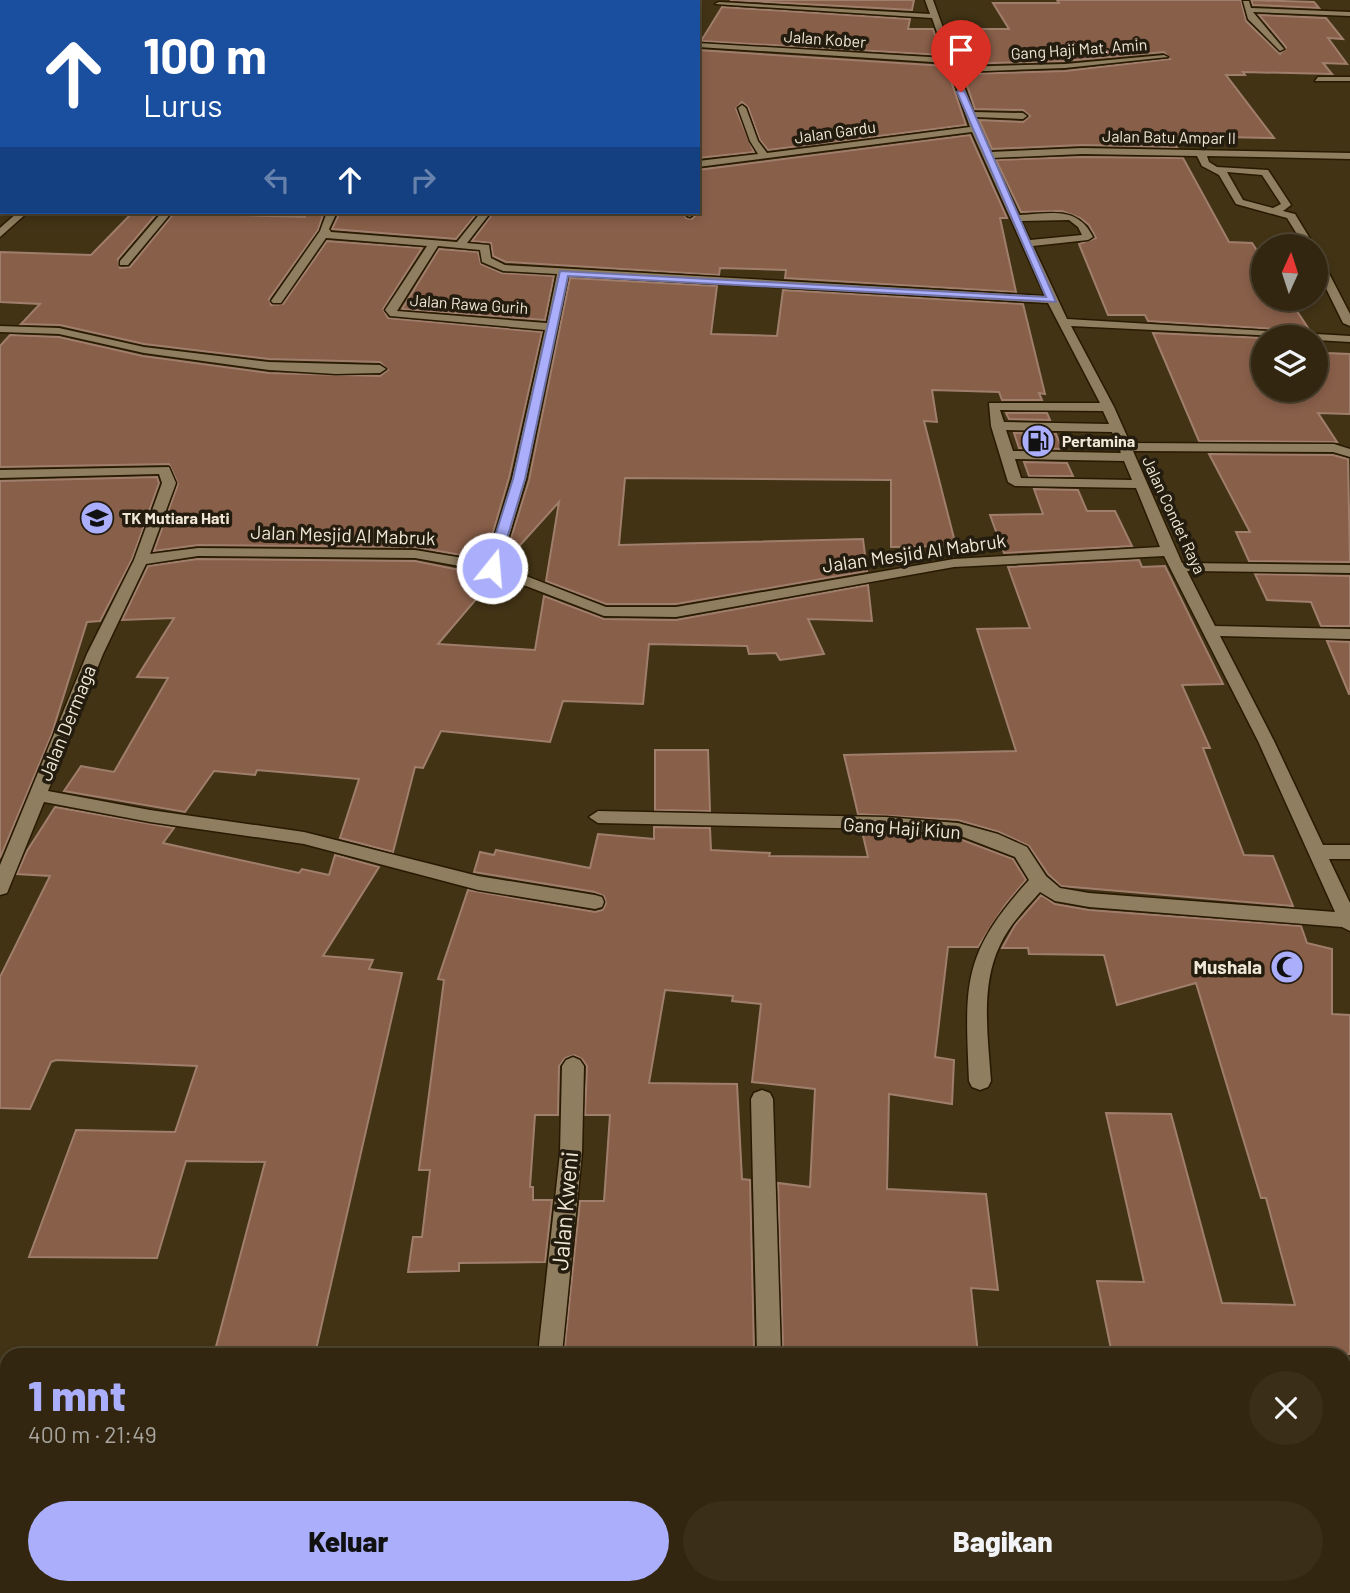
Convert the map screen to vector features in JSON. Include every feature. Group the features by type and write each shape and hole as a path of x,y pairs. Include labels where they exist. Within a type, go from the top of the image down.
{"street":[{"path":"103,0 114,0"},
{"name":"Jalan Condet Raya","path":"929,0 968,114 1052,300 1066,322 1108,407 1138,484 1169,551 1318,852 1349,922"},
{"path":"1245,0 1249,10 1280,48"},
{"path":"719,4 934,16"},
{"path":"1249,10 1350,14"},
{"name":"Jalan Kober","path":"700,45 951,66"},
{"name":"Gang Haji Mat. Amin","path":"951,66 1065,66 1164,57"},
{"path":"1318,79 1350,79"},
{"path":"742,107 754,141 765,157"},
{"path":"968,114 1023,116"},
{"name":"Jalan Gardu","path":"700,167 975,129"},
{"name":"Jalan Batu Ampar II","path":"988,155 1082,151 1350,156"},
{"path":"1201,153 1205,163 1219,169 1265,172 1286,205 1277,210"},
{"path":"1219,169 1240,202 1291,216 1302,234"},
{"path":"0,233 21,214"},
{"path":"124,263 165,214"},
{"path":"277,301 324,233 331,214"},
{"path":"461,244 484,214"},
{"path":"1016,218 1071,217 1082,225 1088,237 1027,243"},
{"path":"324,233 336,237 431,241 485,247 486,260 503,268 1052,300"},
{"name":"Jalan Rawa Gurih","path":"431,241 433,248 391,310 394,314 550,327 540,393 519,479 492,568"},
{"path":"550,327 563,273"},
{"path":"1328,282 1349,323"},
{"path":"1066,322 1350,339"},
{"path":"0,329 59,331 144,350 269,366 336,370 380,369"},
{"path":"1108,407 994,405 997,426 1015,482 1138,484"},
{"path":"997,426 1117,428"},
{"path":"1006,455 1334,448 1350,453"},
{"path":"0,474 164,470 169,483 141,560"},
{"name":"Jalan Mesjid Al Mabruk","path":"141,560 198,552 415,554 466,561 492,568 604,611 638,614 676,612 954,563 1169,551"},
{"name":"Jalan Dermaga","path":"0,888 95,654 141,560"},
{"path":"1177,566 1350,569"},
{"path":"1210,631 1350,634"},
{"path":"38,795 150,816 304,838 478,883 595,902"},
{"name":"Gang Haji Kiun","path":"598,817 886,823 958,829 992,839 1021,852 1039,881"},
{"path":"1318,852 1350,852"},
{"path":"980,1081 976,994 984,960 999,928 1039,881 1055,894 1089,900 1349,922"},
{"name":"Jalan Kweni","path":"551,1348 570,1166 573,1066"},
{"path":"762,1099 769,1348"}],"building":[{"path":"730,0 914,0 912,10"},
{"path":"1057,0 1241,0 1246,21 1280,54 1286,47 1259,15 1326,18 1343,39 1328,38 1347,64 1323,63 1332,74 1243,72 1245,75 1226,75 1274,138 1171,136 1177,147 1082,145 992,149 979,120 1023,122 1030,116 1023,110 975,109 963,74 1065,71 1170,59 1164,52 1065,61 959,64 946,29 1009,29 993,3 1059,3"},
{"path":"1251,0 1314,2 1319,8 1253,5"},
{"path":"722,7 910,19 908,29 933,29 942,55 701,41"},
{"path":"700,50 946,66 966,125 768,150 760,140 748,107 742,102 736,109 754,152 700,158"},
{"path":"970,135 1007,218 1000,218 1016,292 785,278 786,270 720,268 719,275 506,262 493,256 491,243 472,241 492,214 685,214 686,218 692,219 700,214 700,170"},
{"path":"1183,158 1229,242 1251,243 1251,312 1298,312 1306,325 1251,325 1251,327 1148,321 1145,315 1108,315 1079,244 1096,238 1089,225 1062,211 1021,212 996,160"},
{"path":"131,214 156,214 118,259 120,268 130,267 173,214 305,217 305,214 323,214 318,230 269,299 271,305 283,304 327,241 422,248 383,309 388,318 542,332 509,478 485,559 415,547 198,545 154,551 178,484 169,464 0,467 0,346 10,335 59,337 143,356 269,373 380,376 388,370 380,362 269,359 144,344 60,325 21,324 40,304 0,302 0,252 91,255"},
{"path":"339,214 476,214 456,239 332,229"},
{"path":"439,249 478,252 481,264 502,273 554,276 545,320 402,309"},
{"path":"570,278 717,286 711,334 777,336 783,290 1023,304 1045,394 1039,393 1042,400 1002,400 999,392 932,390 937,422 924,421 956,546 891,547 891,480 625,478 619,545 863,539 867,571 676,604 606,604 546,581 559,502 503,564 529,480"},
{"path":"1153,333 1251,337 1251,402 1328,402 1328,353 1350,354 1350,414 1318,413 1337,442 1199,441"},
{"path":"1006,413 1047,413 1050,420 1009,419"},
{"path":"1014,433 1056,434 1062,449 1019,448"},
{"path":"1209,454 1333,455 1348,459 1350,562 1249,561 1236,532 1250,532"},
{"path":"1024,462 1067,463 1073,476 1029,476"},
{"path":"157,477 159,483 132,559 100,621 87,622 51,736 0,858 0,481"},
{"path":"1034,489 1078,490 1087,511 1115,511 1132,546 1004,553 990,515 1043,514"},
{"path":"198,559 415,561 495,577 438,644 535,650 544,596 604,619 676,620 868,585 872,621 808,619 824,654 780,660 776,653 749,654 747,646 649,644 643,704 563,701 550,742 441,731 423,768 415,767 393,852 340,838 359,779 257,770 255,775 214,771 185,812 64,791 81,766 114,772 168,678 137,677 174,618 122,620 148,566"},
{"path":"1139,560 1142,567 1165,566 1223,684 1182,685 1210,748 1203,748 1244,855 1273,856 1293,906 1061,886 1048,874 1029,846 999,832 958,820 858,814 844,755 1016,751 977,629 1030,628 1008,567"},
{"path":"1255,574 1350,576 1350,626 1321,626 1311,602 1267,600"},
{"path":"1327,641 1350,642 1350,694 1349,694"},
{"path":"655,750 708,750 710,811 655,810"},
{"path":"55,807 174,828 163,843 299,873 302,869 329,875 335,855 379,867 323,956 373,960 369,969 402,973 316,1348 216,1348 265,1162 186,1161 157,1258 29,1257 76,1130 175,1132 197,1066 56,1060 51,1062 30,1109 0,1108 0,977 50,876 17,874 27,851"},
{"path":"654,827 710,828 711,850 770,853 769,856 868,857 862,831 957,838 1013,859 1026,880 1005,905 978,947 948,947 935,1057 954,1060 952,1104 889,1094 887,1189 986,1194 998,1290 971,1288 977,1348 783,1348 778,1183 810,1187 815,1089 752,1082 761,1004 732,1001 733,996 665,990 649,1083 737,1084 742,1179 750,1180 754,1348 565,1348 580,1201 604,1201 610,1115 585,1115 587,1066 582,1059 574,1055 565,1058 559,1066 558,1115 535,1115 530,1187 533,1187 533,1200 552,1200 545,1262 459,1263 459,1271 408,1272 413,1237 422,1237 430,1170 419,1170 444,980 438,979 468,890 595,912 603,910 606,903 604,896 595,892 474,872 480,852 494,855 496,850 590,868 598,834 654,839"},
{"path":"1041,895 1055,904 1089,910 1301,926 1307,943 1332,949 1332,1014 1350,1015 1350,1348 1111,1348 1097,1281 1144,1282 1106,1113 1171,1114 1222,1303 1295,1305 1266,1198 1261,1198 1196,983 1117,1005 1104,955 1029,954 1028,948 1002,948 1015,925"}],"place":[{"name":"Pertamina","path":"1038,441"},
{"name":"TK Mutiara Hati","path":"97,518"},
{"name":"Mushala","path":"1287,967"}],"route":[{"path":"492,568 512,506 540,393 550,327 563,273 1052,300 961,92"}]}
